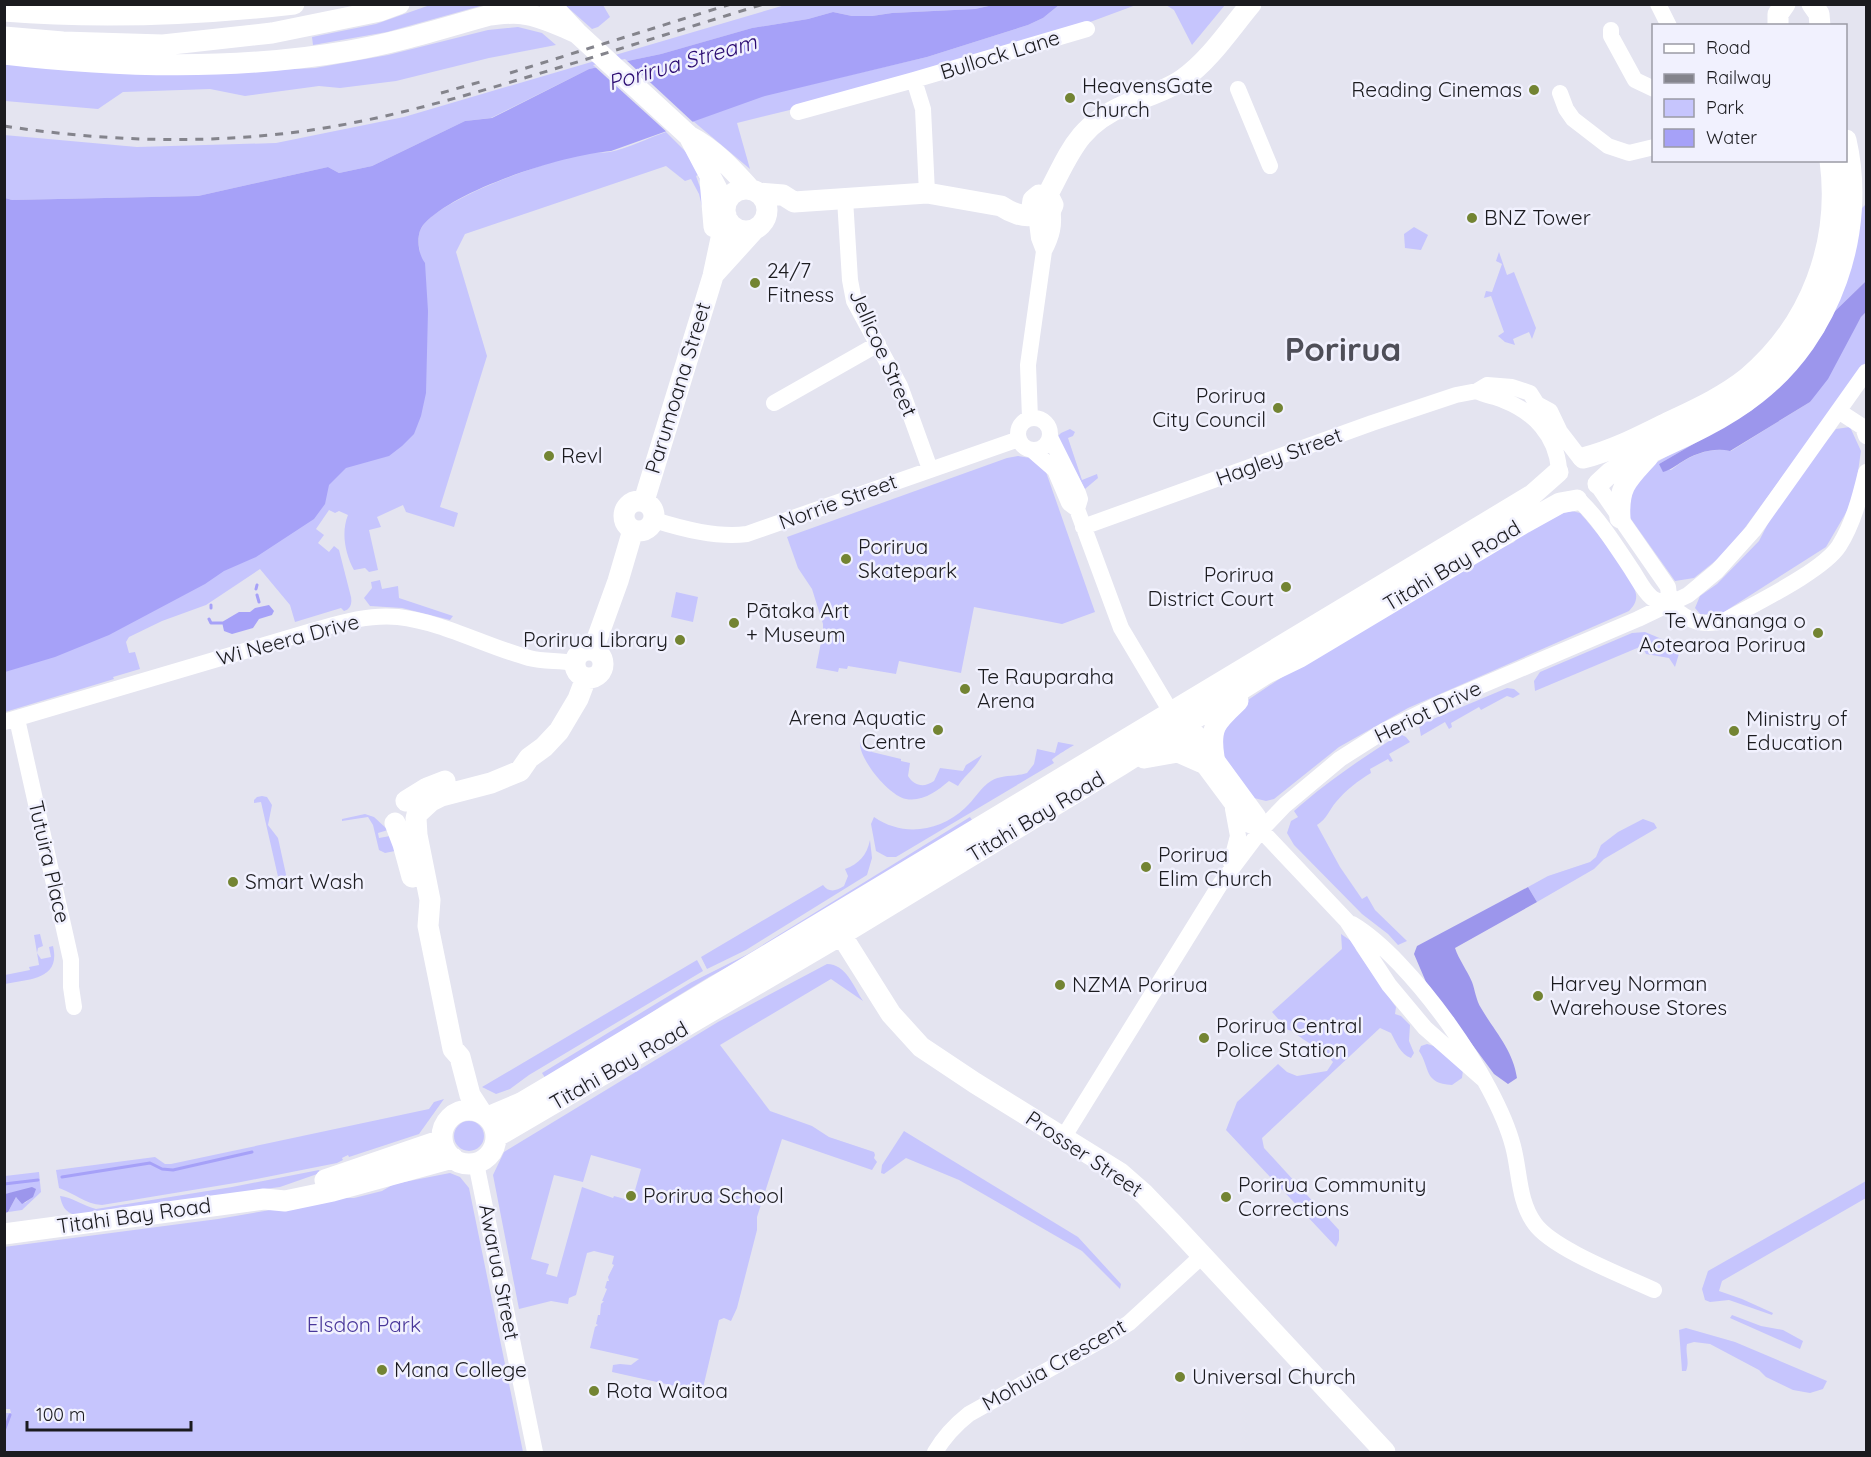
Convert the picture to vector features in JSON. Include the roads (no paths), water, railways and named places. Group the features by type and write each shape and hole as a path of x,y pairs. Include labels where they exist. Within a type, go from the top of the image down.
{"main road":[{"path":"4,11 54,15 136,16 205,14 294,4"},
{"path":"4,37 63,42 162,45 272,33 380,11 399,4"},
{"path":"550,4 577,33 689,136 706,145 763,198 767,209 758,226 745,231 736,229 729,223 719,193 689,136"},
{"path":"725,213 726,203 733,194 744,189 783,195 794,202 927,193 1001,206 1010,201 1041,206 1073,147 1090,125 1186,77 1251,4"},
{"path":"4,54 147,64 280,60 347,52 482,17 503,14 524,14 544,19 577,33"},
{"path":"1830,162 1833,207 1824,260 1816,282 1788,336 1745,379 1700,407 1605,452 1568,460 1559,470 1557,481 1562,492 1568,497 1578,500 1592,494 1611,472 1709,424 1757,394 1803,347 1833,290 1842,265 1852,207 1847,153"},
{"path":"710,179 714,221 712,276"},
{"name":"Parumoana Street","path":"712,276 758,226 786,212 794,202"},
{"name":"Parumoana Street","path":"649,511 712,276 725,213"},
{"path":"1620,518 1620,496 1624,484 1654,450"},
{"path":"1581,458 1595,466 1599,477 1598,485"},
{"name":"Titahi Bay Road","path":"496,1137 1177,719 1532,495 1559,470"},
{"name":"Titahi Bay Road","path":"484,1115 521,1103 836,927 1122,765 1177,719 1201,713 1267,673 1300,657 1524,523 1560,503 1578,500"},
{"path":"429,926 418,904 404,844 395,823 399,826 408,826 413,811 441,796 491,783 520,771 530,758 559,731 578,699 580,671 597,675 603,666 602,657 593,650 618,581 633,530 647,529 649,511"},
{"path":"1122,765 1170,752 1208,759 1214,728 1220,718 1267,673"},
{"path":"413,811 430,900 429,926 453,1049 460,1057 470,1095 494,1126 496,1137 492,1151 484,1160 476,1163 466,1164 447,1149 444,1127 452,1116 455,1098 449,1058 453,1049"},
{"name":"Prosser Street","path":"836,927 891,1014 921,1047 1133,1184 1385,1452"},
{"path":"452,1116 466,1110 484,1115"},
{"name":"Titahi Bay Road","path":"4,1234 264,1199 285,1201 333,1191 447,1149"}],"street":[{"path":"1658,4 1668,24"},
{"name":"Bullock Lane","path":"798,112 1087,29"},
{"path":"1611,30 1611,36 1635,80 1652,88"},
{"name":"Bullock Lane","path":"914,80 923,109 927,193"},
{"path":"1238,89 1270,166"},
{"path":"1560,93 1573,119 1608,146 1629,153 1652,147"},
{"name":"Jellicoe Street","path":"845,199 852,293 903,393 930,469"},
{"path":"1030,418 1028,365 1044,251 1055,221 1041,206"},
{"path":"774,403 878,344"},
{"name":"Heriot Drive","path":"1063,1138 1229,870 1261,830 1323,772 1384,731 1445,701 1638,619 1688,595 1730,558 1753,531 1840,412 1866,372"},
{"name":"Hagley Street","path":"1083,527 1455,394 1477,391 1513,404 1537,405 1543,426 1558,456 1559,470"},
{"path":"1537,405 1581,458"},
{"path":"1840,412 1863,427 1866,436"},
{"path":"1077,509 1080,498 1050,436 1050,431 1044,422 1030,418 1020,426 1018,439 1024,447 1032,450 1054,470 1070,503 1077,509 1121,628 1177,719 1198,734 1231,803 1237,821 1238,836 1229,870"},
{"path":"1032,450 1042,448 1050,436"},
{"name":"Norrie Street","path":"649,511 687,529 729,536 747,534 1018,439"},
{"path":"1578,500 1605,531 1652,598 1670,605 1678,614 1690,620 1715,623 1726,620 1802,577 1830,558 1839,547 1859,500 1866,472"},
{"path":"1598,485 1668,586 1670,605"},
{"path":"1638,619 1642,609 1643,587"},
{"name":"Wi Neera Drive","path":"11,721 323,627 360,618 397,617 428,623 528,657 548,662 563,661 580,671"},
{"name":"Tutuira Place","path":"11,721 64,928 70,960 74,1006"},
{"path":"1208,759 1258,816 1261,830"},
{"path":"1231,803 1247,824 1261,830 1347,921 1366,933 1407,973 1452,1029 1502,1113 1513,1146 1522,1196 1527,1212 1536,1226 1560,1246 1654,1290"},
{"name":"Awarua Street","path":"476,1163 535,1452"},
{"name":"Mohuia Crescent","path":"935,1452 943,1438 969,1414 1129,1323 1202,1256"}],"water":[{"name":"Porirua Stream","path":"993,5 1059,5 1043,18 1028,25 927,57 765,96 611,151 566,159 511,176 460,198 439,211 424,224 419,233 419,249 425,263 428,311 426,393 414,434 389,456 346,468 329,485 325,504 314,519 256,557 224,571 205,584 109,635 55,657 5,672 5,198 12,200 198,196 328,167 339,173 372,166 465,121 492,118 589,69 661,54 752,28 808,19 833,12 852,16 872,16 975,9"},
{"path":"269,605 274,611 272,615 259,619 253,628 232,634 224,631 222,622 239,612 250,612 255,608"}],"waterway":[{"path":"256,589 257,585"},
{"path":"257,595 259,602"},
{"path":"209,619 211,623 222,623"},
{"path":"62,1177 150,1163 162,1169 173,1170 252,1152"},
{"path":"4,1184 38,1180"},
{"path":"4,1431 10,1415"}],"railway":[{"path":"510,73 731,4"},
{"path":"4,126 73,135 176,140 246,137 312,130 406,111 469,94 764,4"},
{"path":"441,93 487,80"}],"place":[{"name":"Reading Cinemas","path":"1534,90"},
{"name":"HeavensGate Church","path":"1070,98"},
{"name":"BNZ Tower","path":"1472,218"},
{"name":"24/7 Fitness","path":"755,283"},
{"name":"Porirua City Council","path":"1278,408"},
{"name":"Revl","path":"549,456"},
{"name":"Porirua Skatepark","path":"846,559"},
{"name":"Porirua District Court","path":"1286,587"},
{"name":"Pātaka Art + Museum","path":"734,623"},
{"name":"Te Wānanga o Aotearoa Porirua","path":"1818,633"},
{"name":"Porirua Library","path":"680,640"},
{"name":"Te Rauparaha Arena","path":"965,689"},
{"name":"Arena Aquatic Centre","path":"938,730"},
{"name":"Ministry of Education","path":"1734,731"},
{"name":"Porirua Elim Church","path":"1146,867"},
{"name":"Smart Wash","path":"233,882"},
{"name":"NZMA Porirua","path":"1060,985"},
{"name":"Harvey Norman Warehouse Stores","path":"1538,996"},
{"name":"Porirua Central Police Station","path":"1204,1038"},
{"name":"Porirua School","path":"631,1196"},
{"name":"Porirua Community Corrections","path":"1226,1197"},
{"name":"Mana College","path":"382,1370"},
{"name":"Universal Church","path":"1180,1377"},
{"name":"Rota Waitoa","path":"594,1391"}],"district":[{"name":"Porirua","path":"1343,349"}],"park label":[{"name":"Elsdon Park","path":"364,1325"}]}
